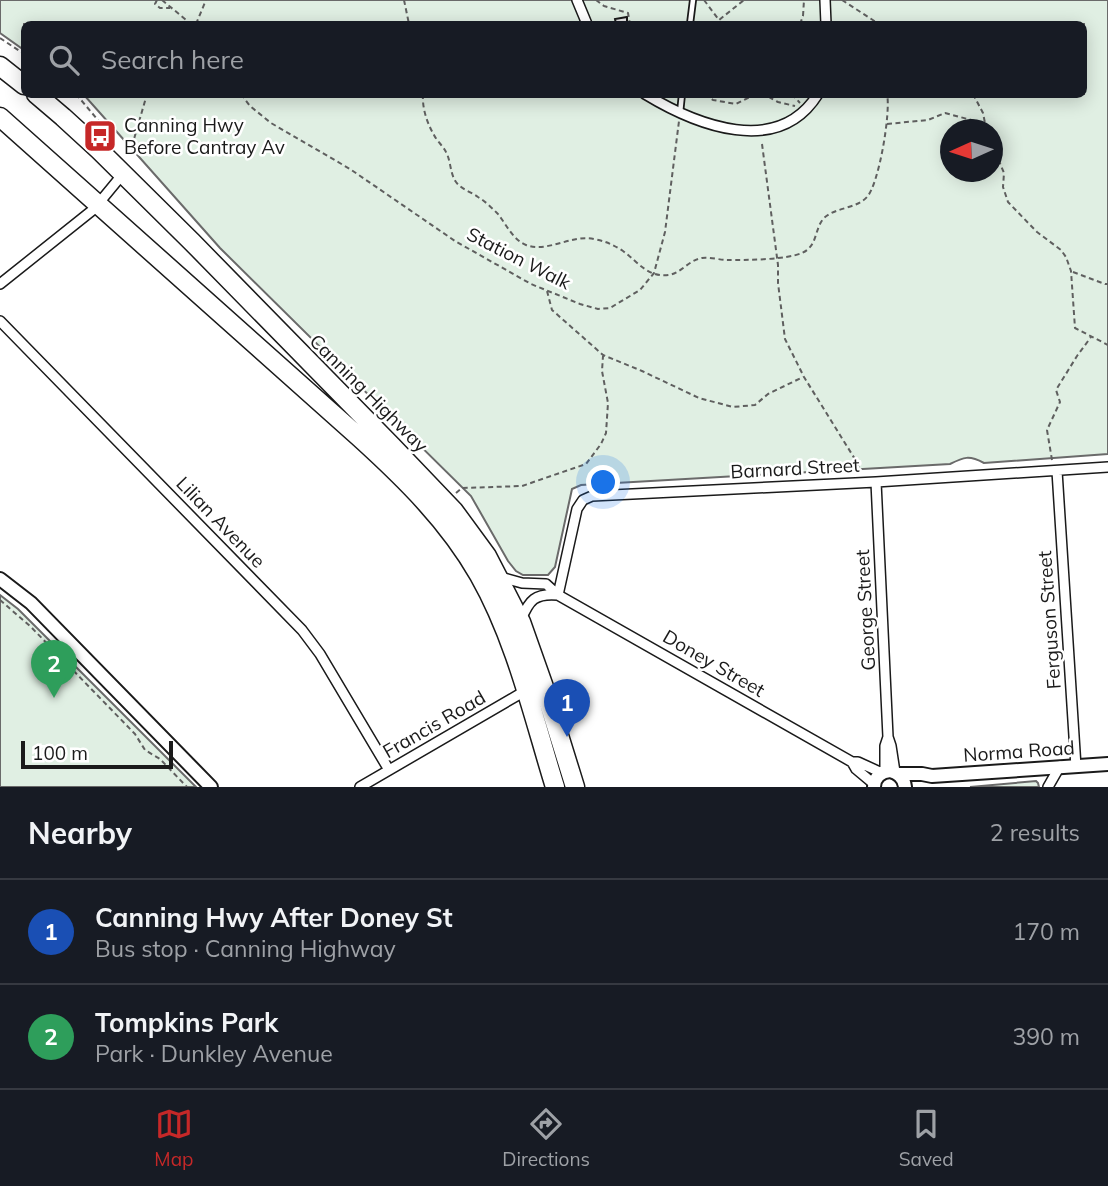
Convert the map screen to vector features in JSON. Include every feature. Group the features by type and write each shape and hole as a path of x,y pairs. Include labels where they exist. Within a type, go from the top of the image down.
{"highway":[{"path":"0,66 21,83"},
{"name":"Canning Highway","path":"41,98 192,242 436,491 468,530 498,576 521,622 575,787"},
{"name":"Canning Highway","path":"0,117 360,438 405,479 435,512 460,546 494,605 510,645 555,787"}],"street":[{"path":"577,0 586,21"},
{"path":"825,0 826,21"},
{"path":"652,98 680,113 720,127 747,131 760,131 790,122 806,111 815,98"},
{"path":"0,284 94,209 122,175"},
{"name":"Lilian Avenue","path":"0,321 302,630 320,654 388,770"},
{"name":"Barnard Street","path":"558,595 578,509 583,500 589,497 1108,467"},
{"name":"Ferguson Street","path":"1057,471 1076,766"},
{"name":"George Street","path":"876,482 888,737 885,746 890,772"},
{"name":"Doney Street","path":"498,576 522,583 547,584 558,595 852,762 890,772"},
{"path":"0,579 31,603 211,787"},
{"path":"521,622 529,603 537,596 558,595"},
{"name":"Francis Road","path":"360,787 525,691"},
{"name":"Doney Street","path":"852,762 874,785"},
{"name":"Norma Road","path":"890,772 932,776 1108,764"},
{"path":"1048,787 1060,766"},
{"path":"874,785 878,775 890,772 902,778 907,787"},
{"name":"Norma Road","path":"907,787 932,776"}],"lane":[{"path":"690,21 693,0"},
{"path":"680,113 682,98"}],"path":[{"path":"157,0 155,4 160,8 171,8"},
{"path":"162,0 187,21"},
{"path":"197,21 206,0"},
{"path":"404,0 408,21"},
{"path":"596,0 604,6 628,13 629,21"},
{"path":"704,0 719,20 744,0"},
{"path":"801,21 804,0"},
{"path":"842,0 874,21"},
{"path":"0,38 21,52"},
{"path":"79,98 108,132"},
{"path":"126,153 134,139 146,98"},
{"name":"Station Walk","path":"244,98 271,123 350,169 455,241 531,285 580,304 598,309 610,308 640,290 654,273"},
{"path":"423,98 426,117 434,136 447,153 454,180 480,197 499,215 513,235 526,245 543,247 592,238 625,252 642,269 669,275 702,258 728,260 777,257 801,253 810,248 825,218 858,204 874,186 886,124 887,98"},
{"path":"710,98 736,104 748,98"},
{"path":"771,98 794,106 800,104 795,98"},
{"path":"886,124 928,120 944,113 975,121 986,130 983,113 975,98"},
{"path":"654,273 665,232 680,113"},
{"path":"762,144 785,339 803,376 858,464 860,474"},
{"path":"1003,171 1007,202 1066,257 1071,271 1075,328 1108,345"},
{"path":"1071,271 1108,284"},
{"path":"547,291 552,310 603,355 699,398 733,407 755,405 768,394 803,376"},
{"path":"1057,471 1052,461 1047,430 1060,402 1056,390 1091,337"},
{"path":"456,493 462,488 522,486 586,464 606,433 608,403 602,371 603,355"},
{"path":"0,600 135,734 145,750 160,759 187,787"}],"green space":[{"path":"0,0 1108,0 1108,454 984,463 967,458 950,464 581,485 572,489 555,567 548,575 523,575 508,561 471,496 220,248 87,98 1087,98 1087,21 21,21 21,48 0,33"},
{"path":"0,595 18,609 196,787 0,787"},
{"path":"1036,781 1039,787 970,787"}],"building":[{"path":"627,17 627,21 615,21"}],"place":[{"name":"Canning Hwy Before Cantray Av","path":"100,136"},
{"name":"Tompkins Park","path":"54,698"},
{"name":"Canning Hwy After Doney St","path":"567,737"}]}
